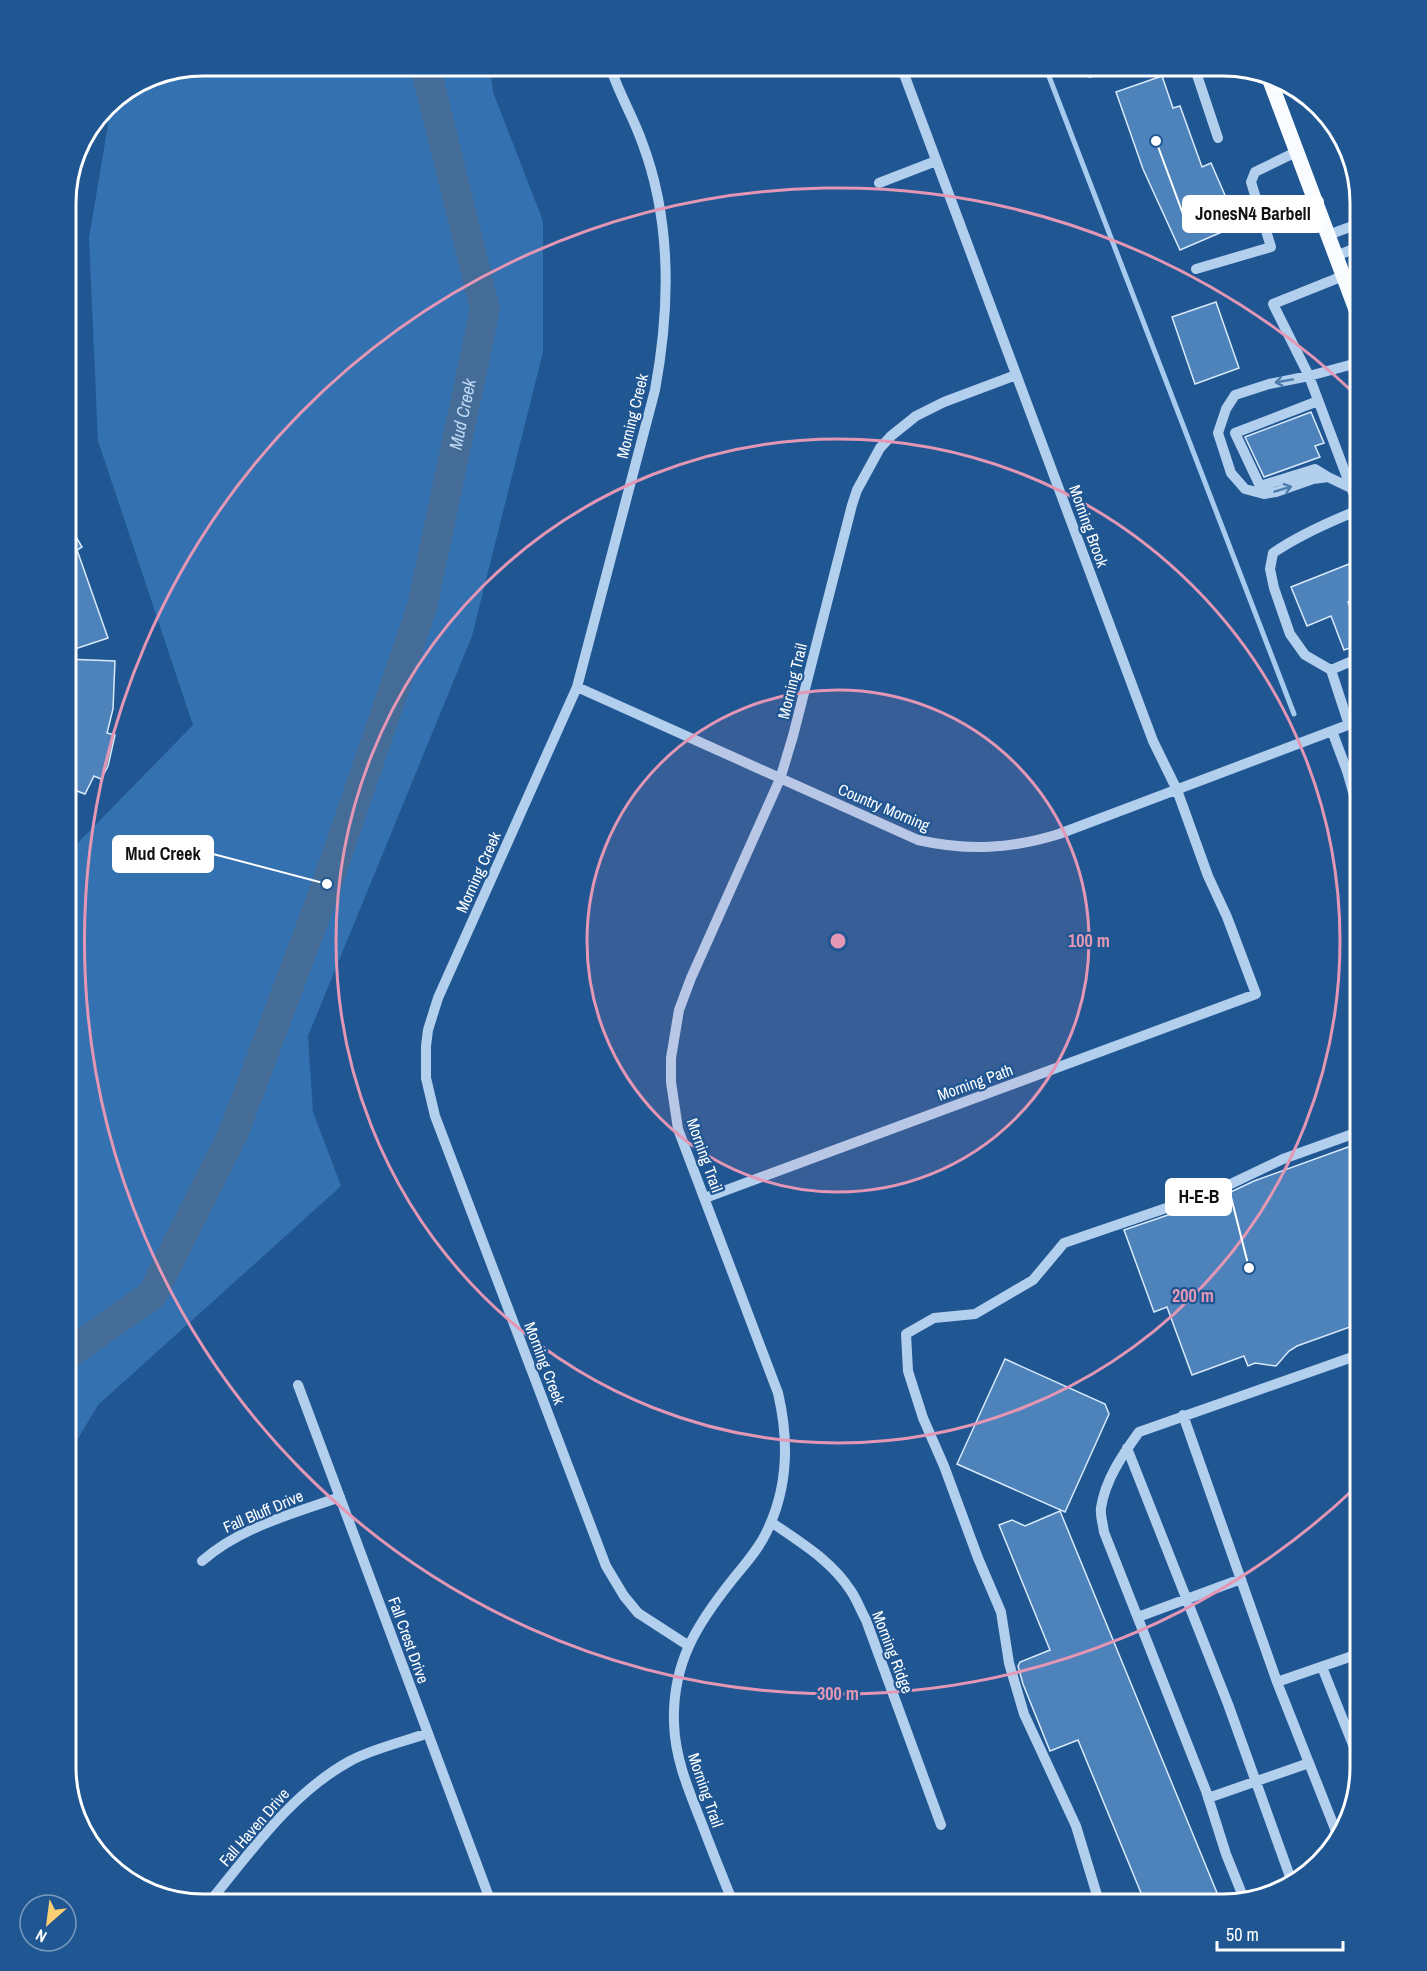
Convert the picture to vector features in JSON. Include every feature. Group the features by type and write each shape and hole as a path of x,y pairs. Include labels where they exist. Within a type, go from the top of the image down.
{"main road":[{"path":"1272,86 1351,297"}],"street":[{"name":"Morning Creek","path":"614,76 642,142 655,185 665,262 666,306 663,346 655,390 577,687 438,998 428,1030 426,1078 435,1116 606,1566 624,1596 638,1613 689,1646"},
{"name":"Morning Brook","path":"905,77 1153,741 1177,790 1208,876 1227,917 1256,994"},
{"path":"1198,77 1218,138"},
{"path":"1196,270 1271,247 1251,182 1254,172 1296,152"},
{"path":"879,183 936,161"},
{"path":"1328,235 1351,227"},
{"path":"1336,256 1351,250"},
{"path":"1343,276 1273,304 1309,376 1351,488"},
{"path":"1328,477 1312,479 1264,494 1245,489 1231,473 1218,433 1226,409 1235,395 1269,384 1351,365"},
{"name":"Morning Trail","path":"730,1894 685,1782 677,1753 674,1704 677,1684 689,1646 707,1612 758,1547 771,1522 780,1498 786,1463 783,1415 778,1393 705,1198 683,1146 673,1106 671,1082 674,1034 679,1010 691,978 780,779 857,489 880,448 916,416 944,402 1016,375"},
{"path":"1318,401 1235,433 1260,486 1315,469 1351,488"},
{"path":"1349,725 1331,670 1305,655 1290,634 1274,588 1270,568 1273,553 1351,513"},
{"path":"1331,670 1351,661"},
{"name":"Country Morning","path":"577,687 918,840 965,848 1012,846 1036,841 1349,725"},
{"path":"1332,731 1351,785"},
{"path":"1347,771 1351,770"},
{"name":"Morning Path","path":"705,1198 1256,994"},
{"path":"1097,1894 1076,1826 1024,1714 1009,1663 1001,1612 923,1418 908,1371 906,1334 934,1318 975,1314 1033,1280 1064,1243 1216,1191 1283,1159 1351,1135"},
{"path":"1241,1893 1208,1798 1104,1532 1101,1510 1107,1487 1127,1448 1139,1432 1351,1358"},
{"name":"Fall Crest Drive","path":"298,1385 488,1894"},
{"path":"1183,1415 1277,1682 1336,1825"},
{"path":"1127,1448 1256,1782 1289,1876"},
{"name":"Fall Bluff Drive","path":"202,1561 233,1538 340,1497"},
{"name":"Morning Ridge","path":"771,1522 820,1556 852,1592 866,1620 941,1825"},
{"path":"1138,1617 1241,1579"},
{"path":"1277,1682 1351,1657"},
{"path":"1322,1667 1351,1740"},
{"name":"Fall Haven Drive","path":"216,1894 295,1802 332,1772 352,1760 428,1733"},
{"path":"1208,1798 1309,1763"}],"shaded area":[{"path":"204,76 491,76 493,92 543,221 543,352 472,636 308,1036 313,1112 341,1186 98,1405 76,1442 77,844 193,725 98,441 89,238 109,120 133,98 155,86 179,79"}],"building":[{"path":"1162,77 1173,108 1180,106 1202,167 1211,163 1238,225 1180,250 1143,169 1116,92"},
{"path":"1216,302 1239,368 1195,384 1172,317"},
{"path":"1311,412 1324,443 1315,446 1320,457 1264,477 1245,437"},
{"path":"77,538 82,547 77,550 108,638 77,648"},
{"path":"1349,564 1351,601 1348,602 1351,609 1351,648 1344,650 1331,616 1307,626 1291,587"},
{"path":"77,659 115,661 113,709 107,733 115,735 108,766 101,779 94,776 85,794 77,791"},
{"path":"1351,1146 1351,1327 1297,1346 1289,1351 1276,1366 1255,1363 1248,1366 1244,1356 1192,1375 1167,1307 1154,1312 1124,1230 1218,1198 1254,1181"},
{"path":"1005,1359 1105,1404 1109,1414 1065,1512 957,1464"},
{"path":"1060,1511 1217,1894 1141,1894 1078,1740 1050,1751 1018,1666 1020,1662 1050,1650 999,1525 1012,1520 1025,1526"}],"waterway":[{"name":"Mud Creek","path":"76,1348 152,1295 233,1134 327,884 422,607 485,309 428,76"},
{"path":"1049,77 1294,714"}],"place":[{"name":"JonesN4 Barbell","path":"1156,141"},
{"name":"Mud Creek","path":"327,884"},
{"name":"H-E-B","path":"1249,1268"}]}
